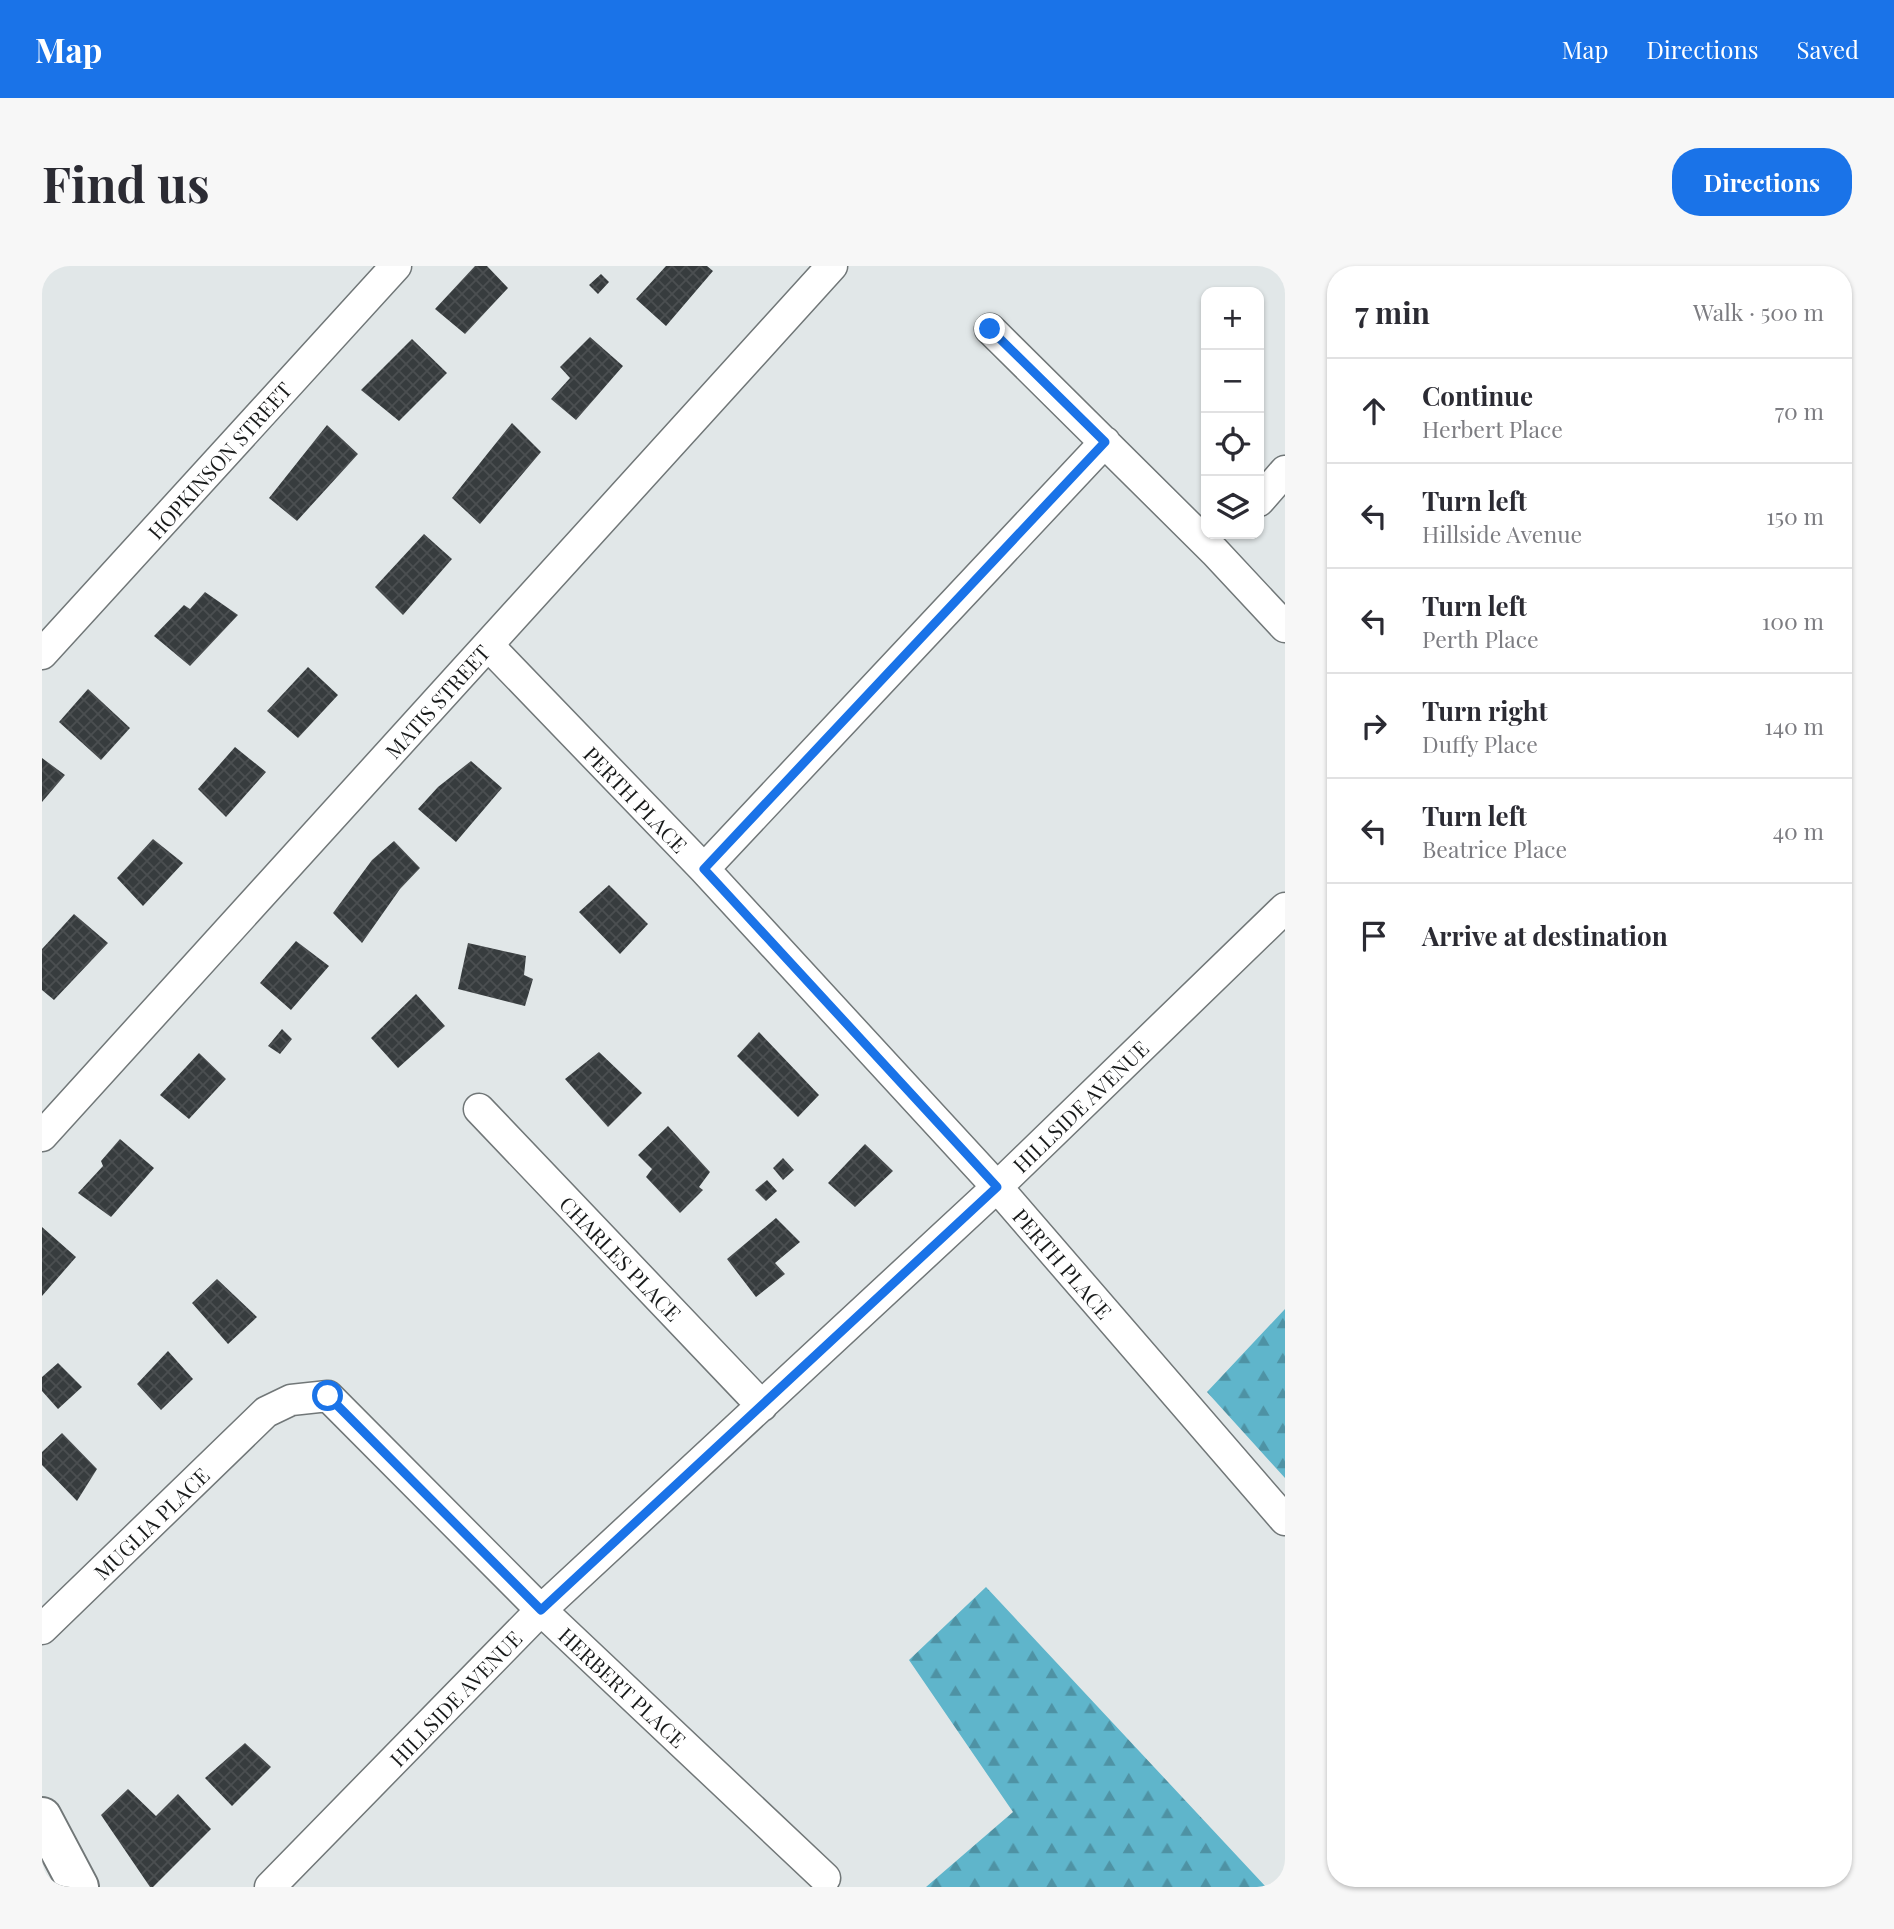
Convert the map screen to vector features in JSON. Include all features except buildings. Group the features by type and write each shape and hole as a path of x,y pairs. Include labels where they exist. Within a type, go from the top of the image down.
{"main road":[{"path":"42,1817 79,1887"}],"street":[{"name":"HOPKINSON STREET","path":"42,654 396,266"},
{"name":"MATIS STREET","path":"42,1136 832,266"},
{"path":"990,329 1105,442 1223,543 1285,626"},
{"path":"704,869 1105,442"},
{"path":"1264,495 1285,471"},
{"name":"PERTH PLACE","path":"488,645 704,869 997,1187 1285,1520"},
{"name":"HILLSIDE AVENUE","path":"270,1887 541,1610 997,1187 1285,908"},
{"name":"CHARLES PLACE","path":"479,1109 762,1406"},
{"name":"HERBERT PLACE","path":"260,1418 291,1400 328,1396 541,1610 825,1878"},
{"name":"MUGLIA PLACE","path":"42,1629 260,1418"}],"green space":[{"path":"1285,1309 1285,1478 1207,1392"},
{"path":"986,1587 1266,1887 926,1887 1013,1812 909,1660"}],"route":[{"path":"328,1396 541,1610 997,1187 704,869 1105,442 990,329"}]}
